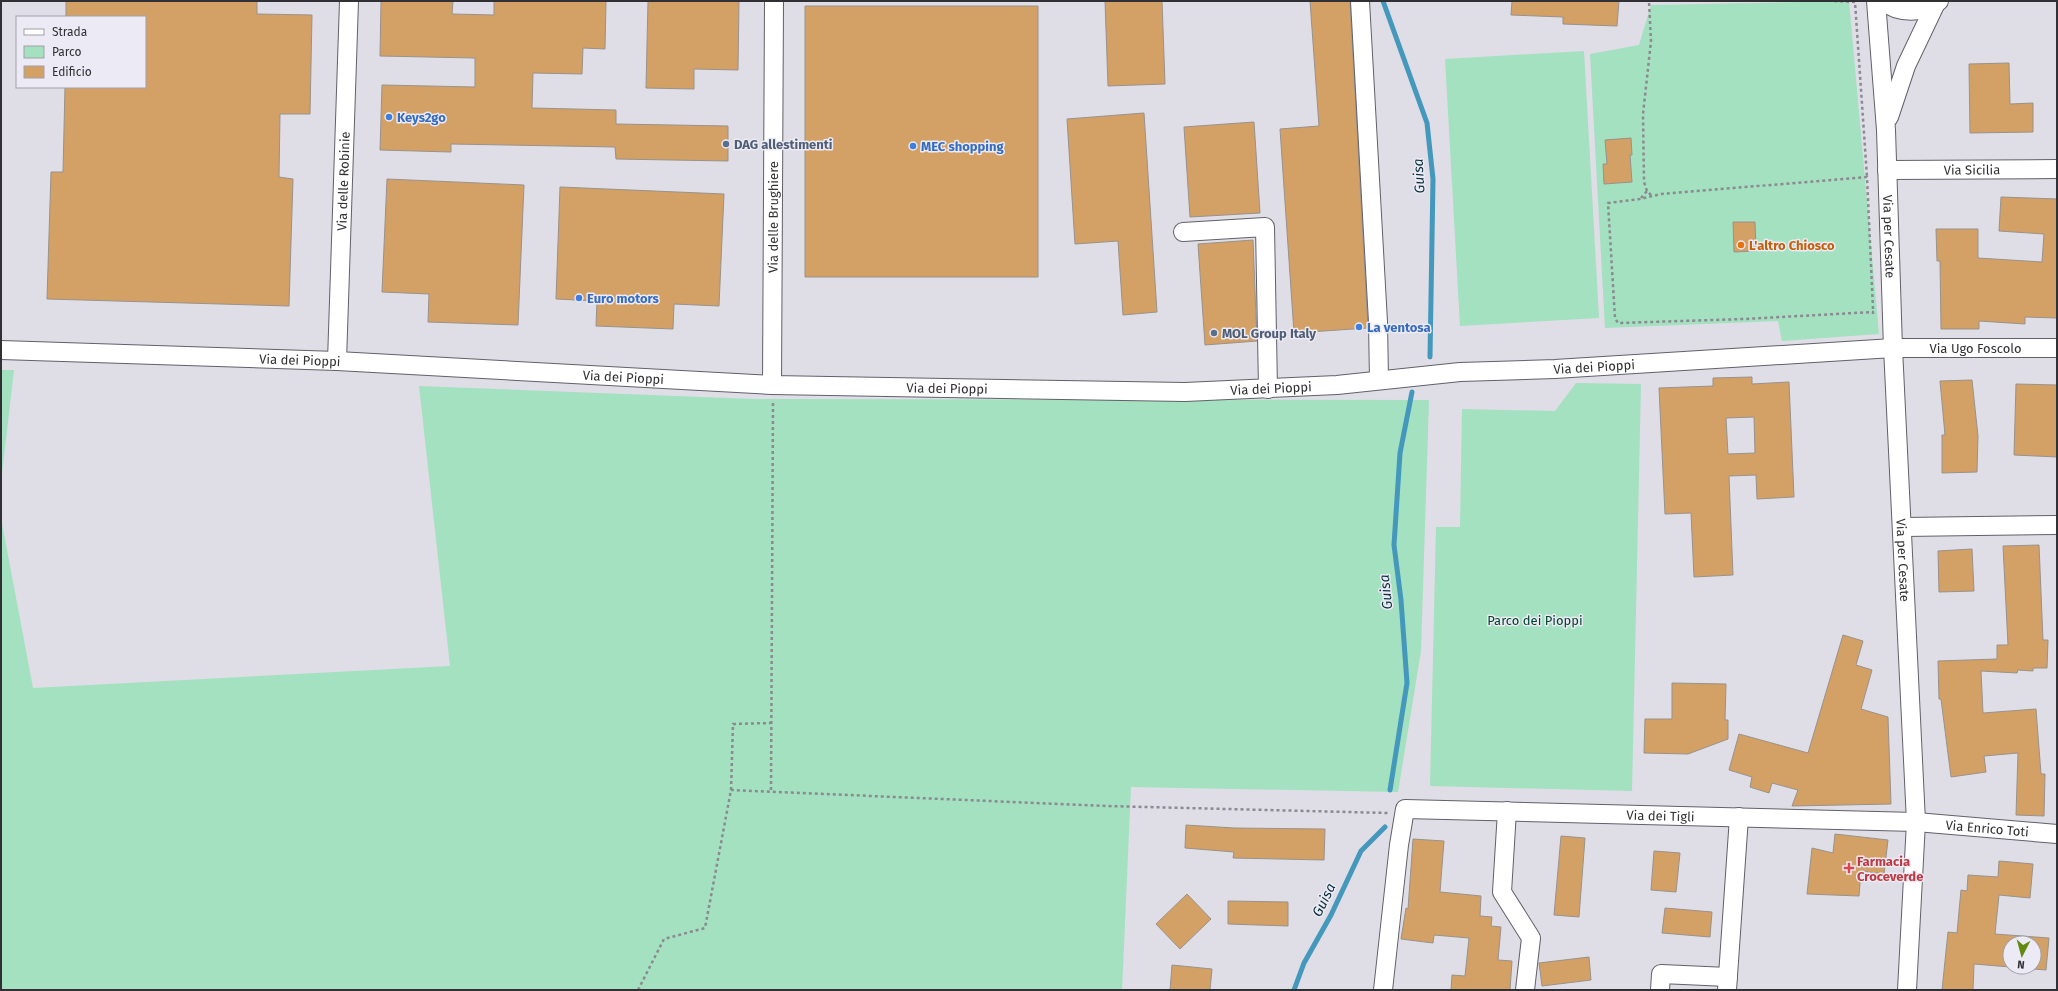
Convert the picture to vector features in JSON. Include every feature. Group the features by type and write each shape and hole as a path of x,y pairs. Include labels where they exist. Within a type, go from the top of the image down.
{"street":[{"name":"Via delle Robinie","path":"337,361 348,1"},
{"name":"Via delle Brughiere","path":"772,385 774,1"},
{"path":"1360,1 1378,322 1379,380"},
{"name":"Via per Cesate","path":"1876,1 1886,130 1893,348 1903,527 1916,822 1907,990"},
{"path":"1883,1 1897,9 1911,11 1924,9 1938,2"},
{"name":"Via per Cesate","path":"1886,130 1894,99 1906,66 1938,2"},
{"name":"Via Sicilia","path":"1887,170 2057,169"},
{"path":"1183,232 1266,227 1268,389"},
{"name":"Via dei Pioppi","path":"1,350 337,361 772,385 1185,392 1268,389 1460,372 1555,369 1893,348"},
{"name":"Via Ugo Foscolo","path":"1893,348 2057,348"},
{"path":"1903,527 2057,524"},
{"path":"1383,990 1399,846 1406,809"},
{"name":"Via dei Tigli","path":"1406,809 1916,822"},
{"path":"1507,811 1502,892 1531,938 1525,990"},
{"path":"1660,990 1661,974 1727,984 1739,817"},
{"name":"Via Enrico Toti","path":"1916,822 2057,834"}],"path":[{"path":"1649,1 1652,41 1643,114 1644,182 1647,191 1653,196"},
{"path":"1834,1 1855,2 1867,177 1873,319"},
{"path":"1867,177 1653,196 1608,203 1615,318 1618,323 1744,319 1873,312"},
{"path":"1640,199 1647,191"},
{"path":"771,790 772,385"},
{"path":"638,990 664,939 705,928 731,790 732,724 771,723"},
{"path":"731,790 771,790 1106,806 1388,813 1406,809"}],"green space":[{"path":"1849,1 1879,334 1782,341 1778,321 1605,328 1590,54 1639,45 1651,5"},
{"path":"1584,51 1599,318 1460,326 1445,59"},
{"path":"1,370 14,370 1,482"},
{"name":"Parco dei Pioppi","path":"1576,383 1641,384 1632,791 1430,786 1436,527 1460,527 1462,409 1555,411"},
{"path":"419,386 754,399 1429,400 1421,651 1398,792 1131,787 1122,990 1,990 1,518 33,688 450,666"}],"building":[{"path":"66,1 257,1 257,14 312,15 310,114 280,114 279,177 293,179 289,306 47,299 51,172 63,172 65,88 146,88 146,16 66,16"},
{"path":"381,1 453,1 452,14 494,15 494,1 606,1 605,49 583,48 582,74 533,73 532,108 616,110 616,124 728,126 728,161 616,159 615,147 451,144 451,152 380,150 382,85 475,87 475,58 380,56"},
{"path":"648,1 739,1 738,70 694,69 694,89 646,88"},
{"path":"1105,1 1162,1 1165,84 1108,86"},
{"path":"1310,1 1350,1 1368,328 1294,333 1280,129 1319,126"},
{"path":"1512,1 1619,1 1617,26 1563,24 1563,17 1511,15"},
{"path":"805,6 1038,6 1038,277 805,277"},
{"path":"2009,63 2010,104 2033,103 2033,132 1970,133 1969,64"},
{"path":"1144,113 1157,312 1123,315 1118,241 1075,244 1067,119"},
{"path":"1254,122 1260,213 1190,217 1184,127"},
{"path":"1631,138 1632,155 1630,155 1632,182 1604,184 1603,164 1607,164 1605,140"},
{"path":"387,179 524,185 518,325 428,322 429,294 382,292"},
{"path":"560,187 724,194 719,306 674,304 673,329 596,326 597,301 556,299"},
{"path":"2001,197 2057,199 2057,318 2025,317 2025,324 1979,321 1979,329 1941,329 1940,261 1937,261 1936,229 1978,229 1978,258 2042,262 2044,234 1999,231"},
{"path":"1733,222 1755,222 1756,251 1734,252"},
{"path":"1253,240 1257,341 1205,345 1198,244"},
{"path":"1752,377 1752,384 1789,382 1794,497 1757,499 1756,475 1729,476 1733,575 1694,577 1691,513 1665,514 1659,388 1713,386 1713,378","holes":["1754,417 1755,453 1728,454 1726,418"]},
{"path":"1972,380 1978,436 1977,472 1942,473 1942,435 1945,435 1940,381"},
{"path":"2016,384 2057,385 2057,457 2014,455"},
{"path":"2039,545 2043,640 2048,640 2047,668 2033,668 2033,671 2018,670 2017,673 1981,671 1983,713 2036,709 2041,774 2045,774 2044,816 2016,815 2018,753 1984,756 1986,772 1951,777 1941,699 1939,699 1938,661 1997,659 1997,645 2008,645 2003,546"},
{"path":"1972,549 1974,591 1939,592 1938,551"},
{"path":"1843,635 1863,641 1856,665 1872,670 1861,709 1888,717 1891,804 1792,806 1798,790 1772,783 1769,793 1750,787 1752,777 1729,770 1739,734 1808,753"},
{"path":"1672,683 1726,684 1725,720 1728,720 1728,739 1688,754 1644,753 1645,719 1672,719"},
{"path":"1186,825 1234,828 1325,829 1324,860 1233,858 1234,852 1185,848"},
{"path":"1835,834 1888,840 1884,874 1861,871 1859,896 1807,894 1812,848 1833,853"},
{"path":"1561,836 1585,838 1579,917 1554,915"},
{"path":"1413,839 1444,841 1440,892 1481,896 1480,916 1492,917 1491,926 1501,927 1498,960 1512,961 1510,990 1451,990 1452,975 1465,976 1469,938 1434,935 1433,943 1401,939 1406,908 1408,909"},
{"path":"1654,851 1680,853 1676,892 1651,890"},
{"path":"1999,861 2033,864 2030,898 1999,895 1995,934 2008,935 2002,935 2002,966 1974,964 1973,990 1942,990 1948,932 1957,933 1961,890 1967,891 1968,875 1998,877"},
{"path":"1187,894 1211,919 1180,949 1156,924"},
{"path":"1228,901 1288,902 1288,926 1228,924"},
{"path":"1665,908 1712,912 1710,937 1662,933"},
{"path":"2042,937 2049,938 2046,970 2042,970"},
{"path":"1589,957 1591,980 1542,986 1539,963"},
{"path":"1172,965 1212,969 1210,990 1170,990"}],"waterway":[{"name":"Guisa","path":"1383,1 1427,123 1433,179 1430,357"},
{"name":"Guisa","path":"1390,790 1407,683 1401,600 1394,545 1400,453 1412,392"},
{"name":"Guisa","path":"1294,990 1304,963 1331,915 1361,851 1385,827"}],"place":[{"name":"Keys2go","path":"389,117"},
{"name":"DAG allestimenti","path":"726,144"},
{"name":"MEC shopping","path":"913,146"},
{"name":"L'altro Chiosco","path":"1741,245"},
{"name":"Euro motors","path":"579,298"},
{"name":"La ventosa","path":"1359,327"},
{"name":"MOL Group Italy","path":"1214,333"},
{"name":"Farmacia Croceverde","path":"1849,868"}]}
